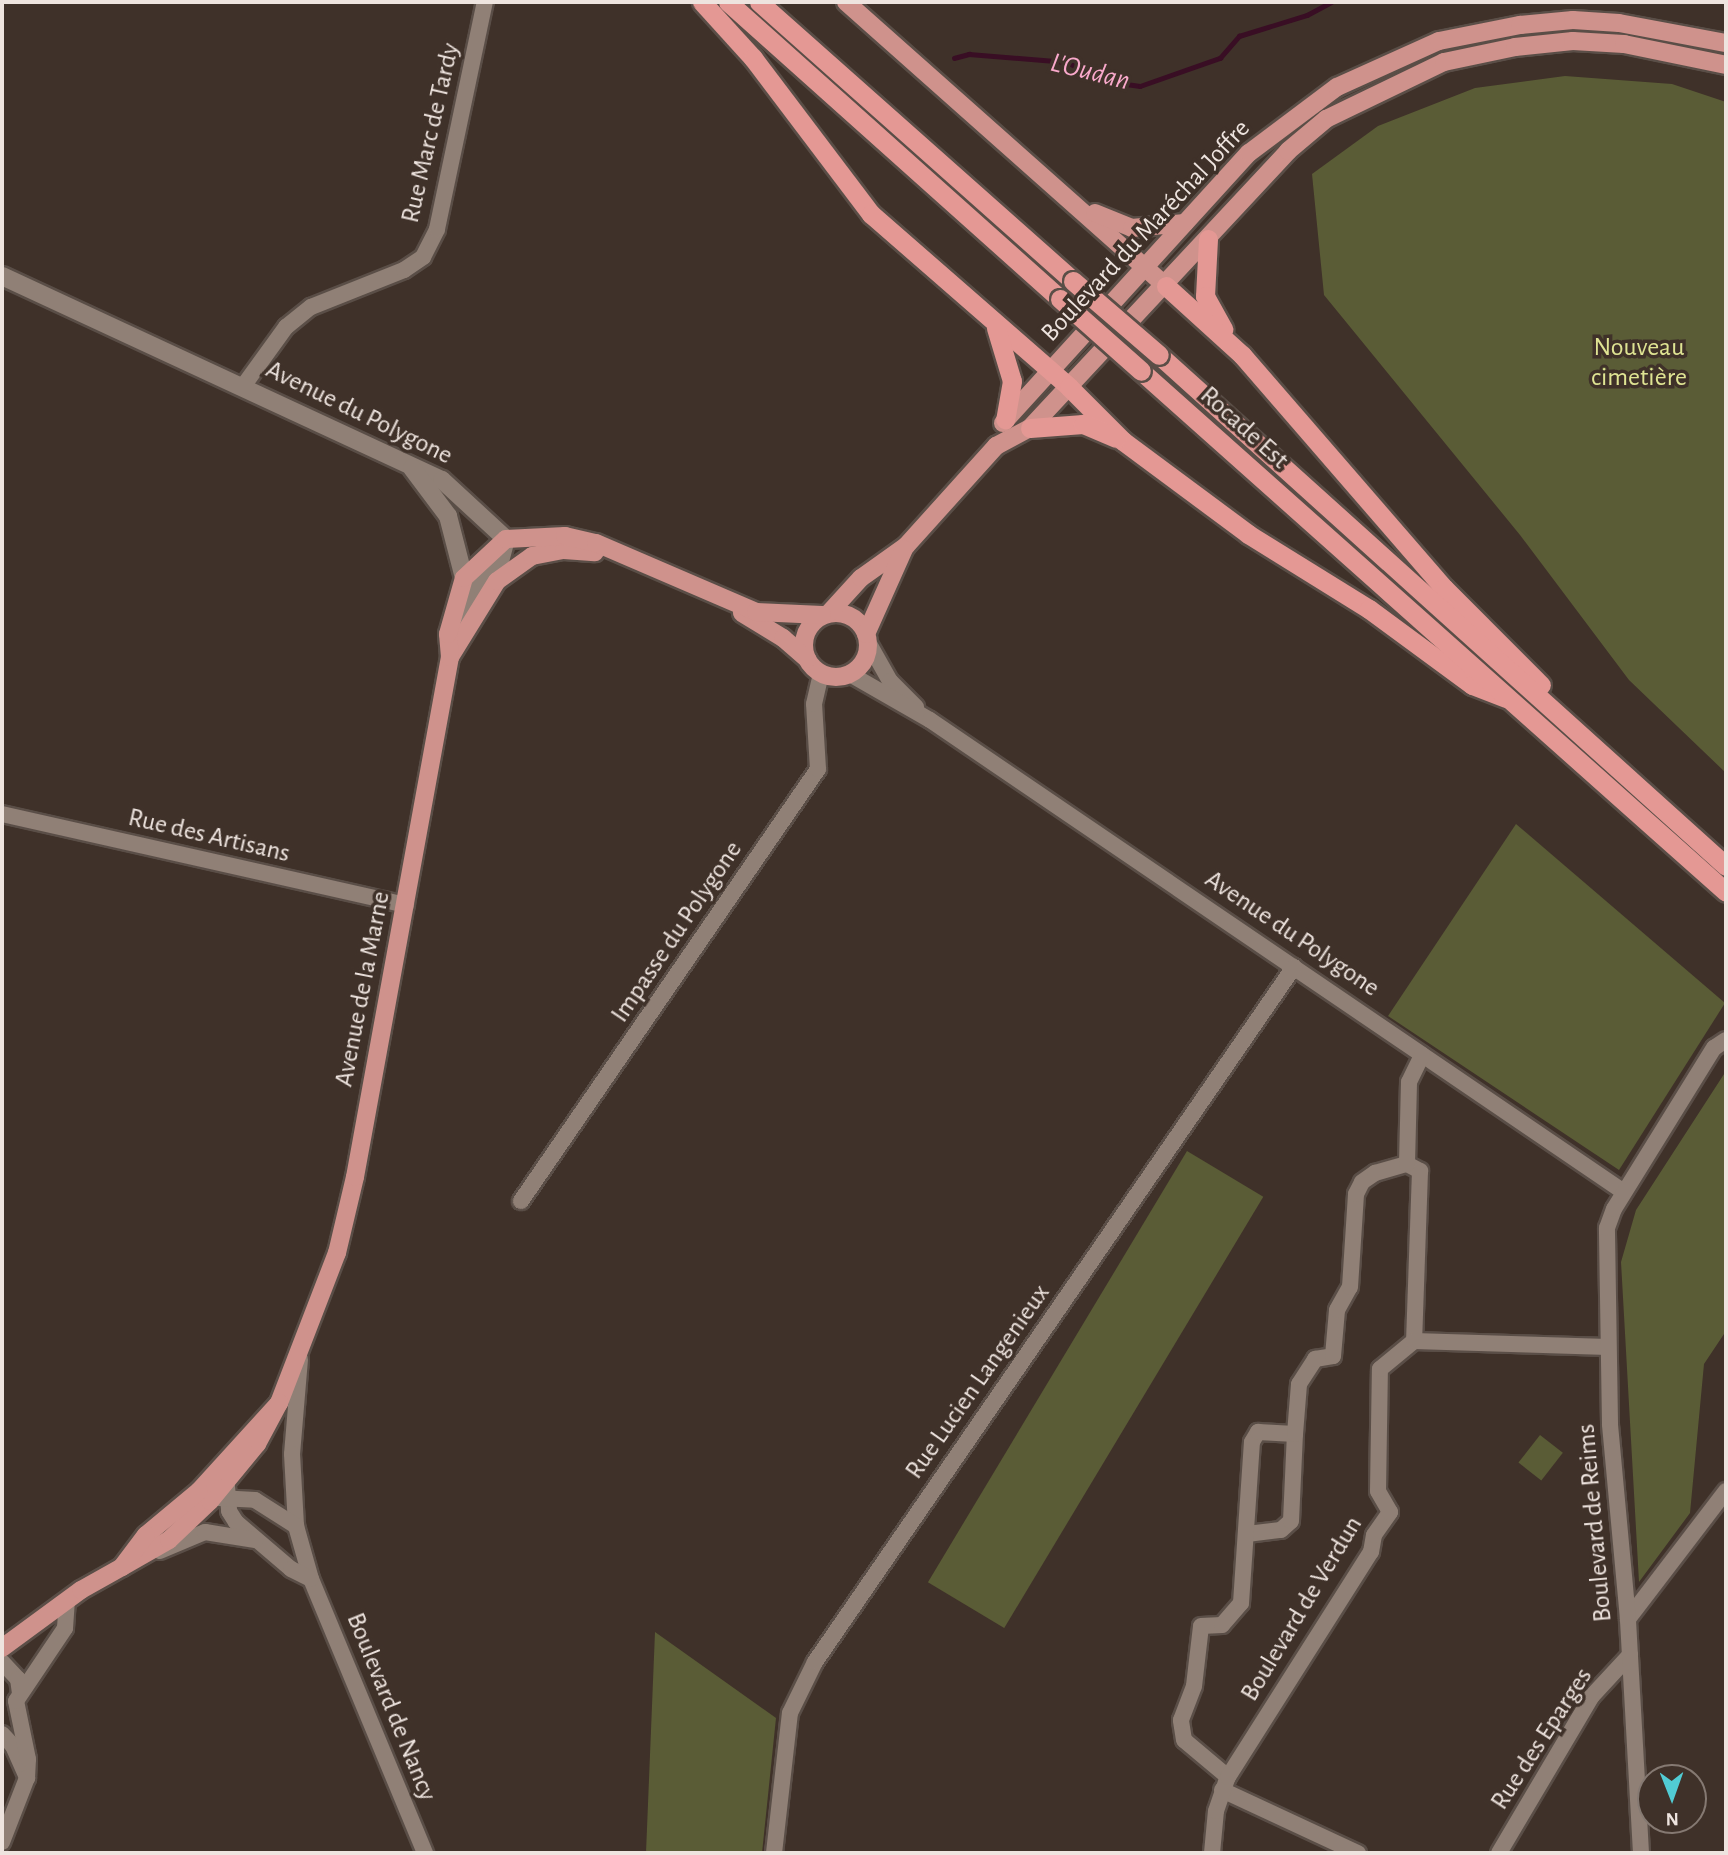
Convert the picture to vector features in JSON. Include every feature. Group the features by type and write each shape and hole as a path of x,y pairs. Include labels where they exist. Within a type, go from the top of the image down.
{"highway":[{"path":"702,2 753,58 871,214 1052,371 1124,441 1248,534 1369,609 1472,685 1506,698"},
{"name":"Rocade Est","path":"728,2 1726,892"},
{"name":"Rocade Est","path":"759,2 1159,355 1726,866"},
{"path":"1208,239 1205,296 1242,355"},
{"path":"1166,286 1242,355 1444,588 1556,700 1566,724"},
{"path":"994,323 1012,381 1004,419"},
{"path":"1030,428 1083,424 1124,441"}],"main road":[{"path":"846,2 1166,286"},
{"name":"Boulevard du Maréchal Joffre","path":"996,446 1004,419 1052,371 1144,266 1249,153 1297,114 1338,87 1439,41 1484,30 1573,20 1665,29 1726,43"},
{"name":"Boulevard du Maréchal Joffre","path":"826,614 861,578 906,546 996,446 1030,428 1166,286 1301,138 1353,103 1444,62 1516,47 1573,41 1651,48 1726,65"},
{"path":"1011,147 1104,220 1132,228 1185,223"},
{"path":"464,578 506,539 565,536 596,543 724,602 783,638 821,674 849,674 862,663 867,638 854,618 826,614 779,616 724,602"},
{"name":"Boulevard du Maréchal Joffre","path":"867,638 906,546"},
{"path":"450,657 497,581 532,556 564,550 620,556"},
{"name":"Avenue de la Marne","path":"2,1648 66,1601 169,1540 221,1493 257,1444 300,1359 337,1253 406,905 450,657 448,634 464,578"},
{"path":"807,659 804,637 826,614"},
{"name":"Avenue de la Marne","path":"122,1567 146,1535 177,1511 279,1403"}],"street":[{"name":"Rue Marc de Tardy","path":"244,385 286,327 311,307 404,270 423,257 437,229 485,2"},
{"name":"Avenue du Polygone","path":"2,276 406,460 442,480 506,539"},
{"path":"406,460 448,516 464,578"},
{"path":"450,657 469,600 500,561 506,539"},
{"name":"Avenue du Polygone","path":"867,638 890,681 930,720"},
{"name":"Impasse du Polygone","path":"522,1201 818,769 814,704 821,674"},
{"name":"Avenue du Polygone","path":"849,674 930,720 1624,1192"},
{"name":"Rue des Artisans","path":"2,814 406,905"},
{"name":"Rue Lucien Langenieux","path":"774,1853 780,1770 790,1713 815,1662 1294,967"},
{"name":"Boulevard de Reims","path":"1641,1853 1628,1619 1608,1347 1607,1228 1624,1192 1714,1048 1726,1040"},
{"path":"1407,1164 1409,1082 1422,1055"},
{"path":"1247,1534 1281,1530 1291,1521 1299,1384 1315,1359 1333,1356 1337,1310 1350,1287 1356,1194 1362,1182 1375,1174 1407,1164 1420,1171 1413,1341 1608,1347"},
{"name":"Boulevard de Verdun","path":"1212,1853 1225,1784 1371,1552 1374,1535 1390,1512 1378,1491 1380,1370 1413,1341"},
{"name":"Boulevard de Nancy","path":"300,1359 292,1454 296,1526 311,1579 425,1853"},
{"path":"1295,1434 1258,1432 1252,1442 1241,1603 1222,1625 1201,1626 1194,1686 1181,1720 1184,1740 1225,1784 1358,1853"},
{"path":"225,1460 221,1493 229,1511 254,1540 311,1579"},
{"path":"1628,1619 1726,1491"},
{"path":"177,1511 221,1493 256,1500 296,1526"},
{"path":"122,1567 205,1532 254,1540"},
{"path":"2,1842 27,1778 28,1759 16,1701 65,1628 66,1601"},
{"name":"Rue des Eparges","path":"1499,1853 1592,1696 1630,1655"},
{"path":"2,1662 18,1679 20,1693"},
{"path":"2,1734 13,1746 27,1778"}],"green space":[{"name":"Nouveau cimetière","path":"1565,76 1672,84 1726,102 1726,773 1629,680 1520,535 1324,295 1312,174 1378,126 1475,88"},
{"path":"1516,824 1725,1003 1619,1170 1388,1016"},
{"path":"1726,1071 1726,1331 1704,1364 1690,1513 1639,1582 1621,1262 1636,1210"},
{"path":"1187,1151 1263,1197 1004,1628 928,1582"},
{"path":"1540,1435 1563,1453 1541,1480 1518,1463"},
{"path":"655,1632 776,1718 762,1853 646,1853"}],"waterway":[{"name":"L'Oudan","path":"954,58 969,54 1067,62 1105,81 1140,86 1220,58 1239,36 1307,15 1331,2"}]}
